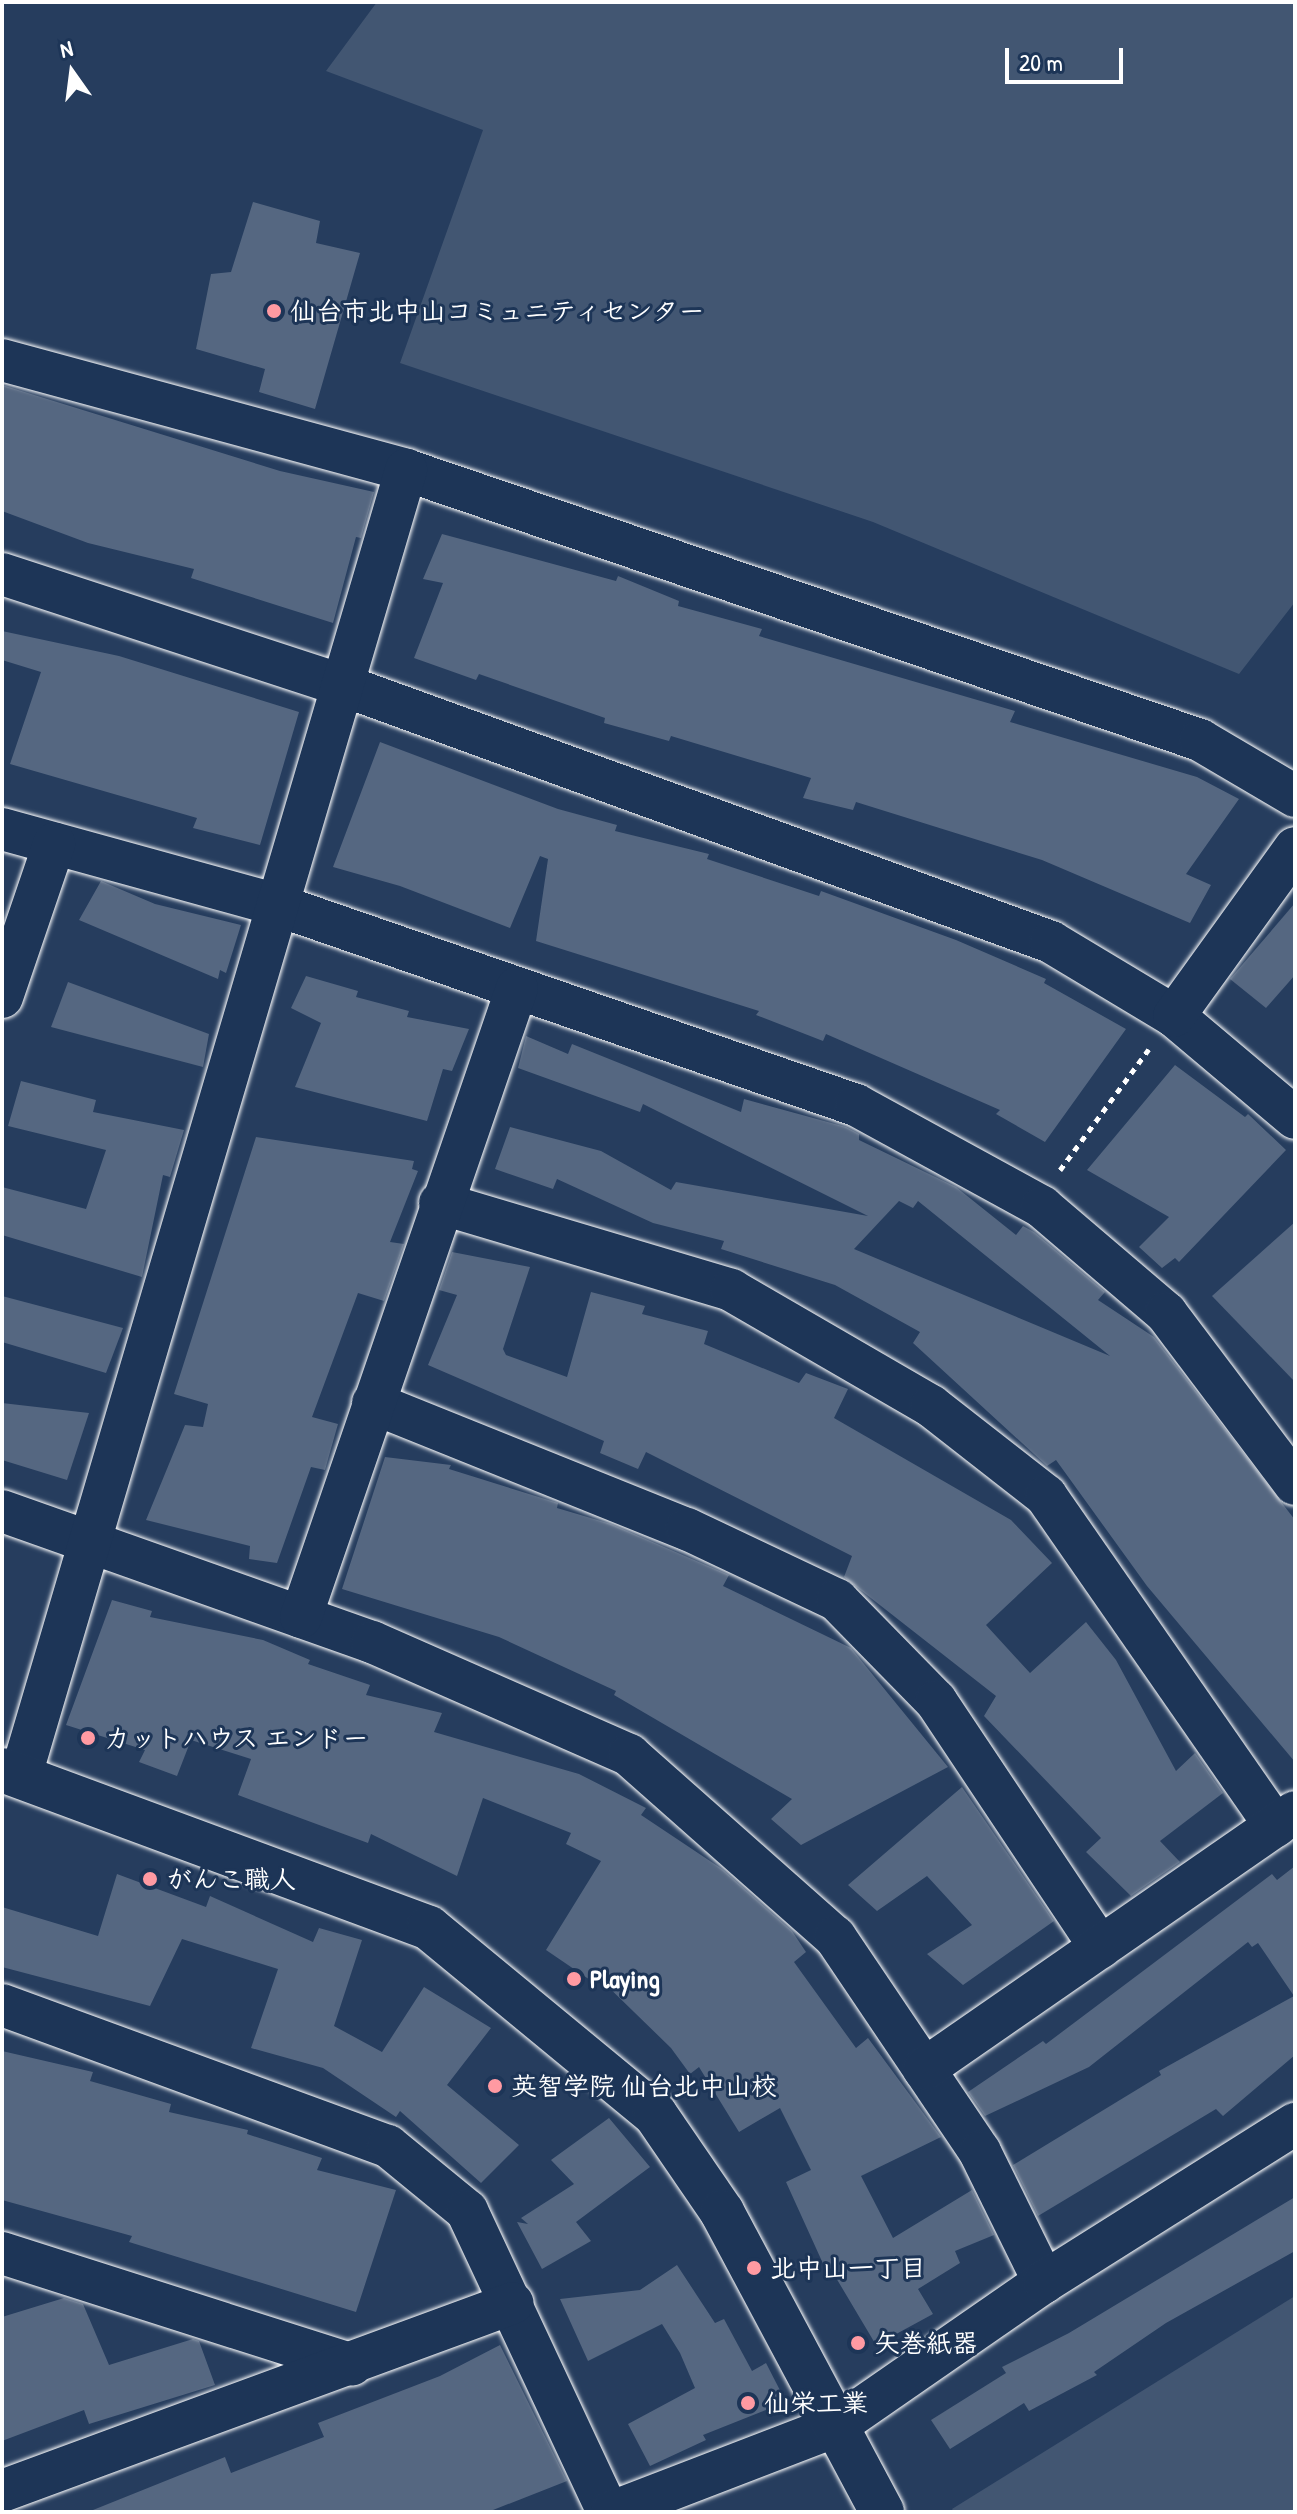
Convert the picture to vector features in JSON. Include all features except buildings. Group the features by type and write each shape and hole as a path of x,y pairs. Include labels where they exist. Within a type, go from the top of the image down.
{"street":[{"path":"2,360 406,470 1200,740 1295,796"},
{"path":"406,470 89,1541 11,1773 429,1928 655,2114 722,2212 882,2512"},
{"path":"2,574 342,685 1051,942 1174,1016 1295,1118"},
{"path":"2,829 277,905 856,1105 1035,1203 1166,1313 1295,1484"},
{"path":"2,997 54,844"},
{"path":"1174,1016 1295,848"},
{"path":"301,1617 440,1203 517,988"},
{"path":"440,1203 731,1290 931,1406 1046,1496 1285,1819 924,2069"},
{"path":"373,1403 687,1529 837,1600 936,1701 1100,1947"},
{"path":"2,1511 372,1642 629,1755 835,1937 980,2152 1044,2282"},
{"path":"2,2005 388,2146 467,2211 610,2512 836,2426 1044,2282 1295,2124"},
{"path":"13,2264 352,2365"},
{"path":"2,2491 352,2365 513,2303"}],"path":[{"path":"1035,1203 1174,1016"}],"shaded area":[{"path":"377,2 1295,2 1295,602 1239,674 873,522 400,363 483,130 326,71"},
{"path":"1295,2296 1295,2512 954,2512 952,2509"}],"place":[{"name":"仙台市北中山コミュニティセンター","path":"274,311"},
{"name":"カットハウス エンドー","path":"88,1738"},
{"name":"がんこ職人","path":"150,1879"},
{"name":"Playing","path":"574,1979"},
{"name":"英智学院 仙台北中山校","path":"495,2086"},
{"name":"北中山一丁目","path":"754,2268"},
{"name":"矢巻紙器","path":"858,2343"},
{"name":"仙栄工業","path":"748,2403"}]}
